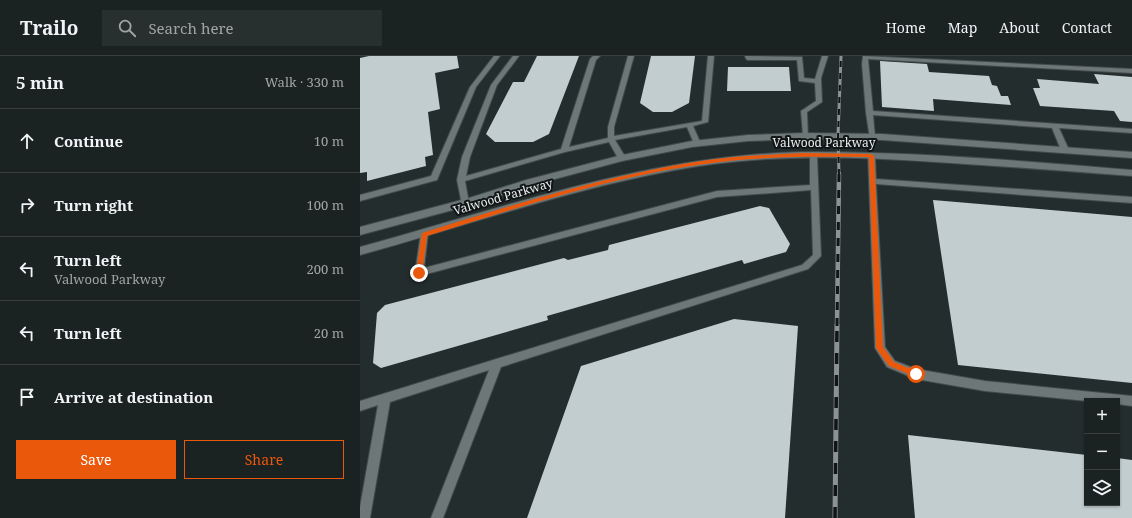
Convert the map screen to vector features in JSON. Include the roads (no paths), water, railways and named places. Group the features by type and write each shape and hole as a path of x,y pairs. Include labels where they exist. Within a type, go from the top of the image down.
{"main road":[{"name":"Valwood Parkway","path":"360,231 465,203 526,183 622,158 697,144 748,138 872,136 1132,155"},
{"name":"Valwood Parkway","path":"360,251 424,234 531,201 627,176 695,164 742,158 813,155 871,156 1132,173"},
{"path":"622,158 627,176"}],"lane":[{"path":"360,198 434,178 473,87 497,56"},
{"path":"465,203 461,180 466,157 494,85 516,56"},
{"path":"564,150 594,59 597,56"},
{"path":"622,158 611,139 611,127 631,56"},
{"path":"461,180 564,150 611,139 690,126 705,122 711,56"},
{"path":"748,56 748,58 800,58 801,80 818,81"},
{"path":"806,136 804,112 819,102 818,81 825,56"},
{"path":"872,136 864,64 865,56 1132,71"},
{"path":"869,113 1132,131"},
{"path":"690,126 697,144"},
{"path":"1055,126 1065,150"},
{"path":"360,406 805,267 817,256 813,155"},
{"path":"871,156 880,348 891,364 916,374 985,386 1132,401"},
{"path":"873,181 1132,200"},
{"path":"424,234 419,273 717,194 814,187"},
{"path":"437,518 497,363"},
{"path":"364,518 385,398"}],"railway":[{"path":"839,175 838,136 841,56"},
{"path":"837,326 839,175"},
{"path":"835,518 837,325"}]}
